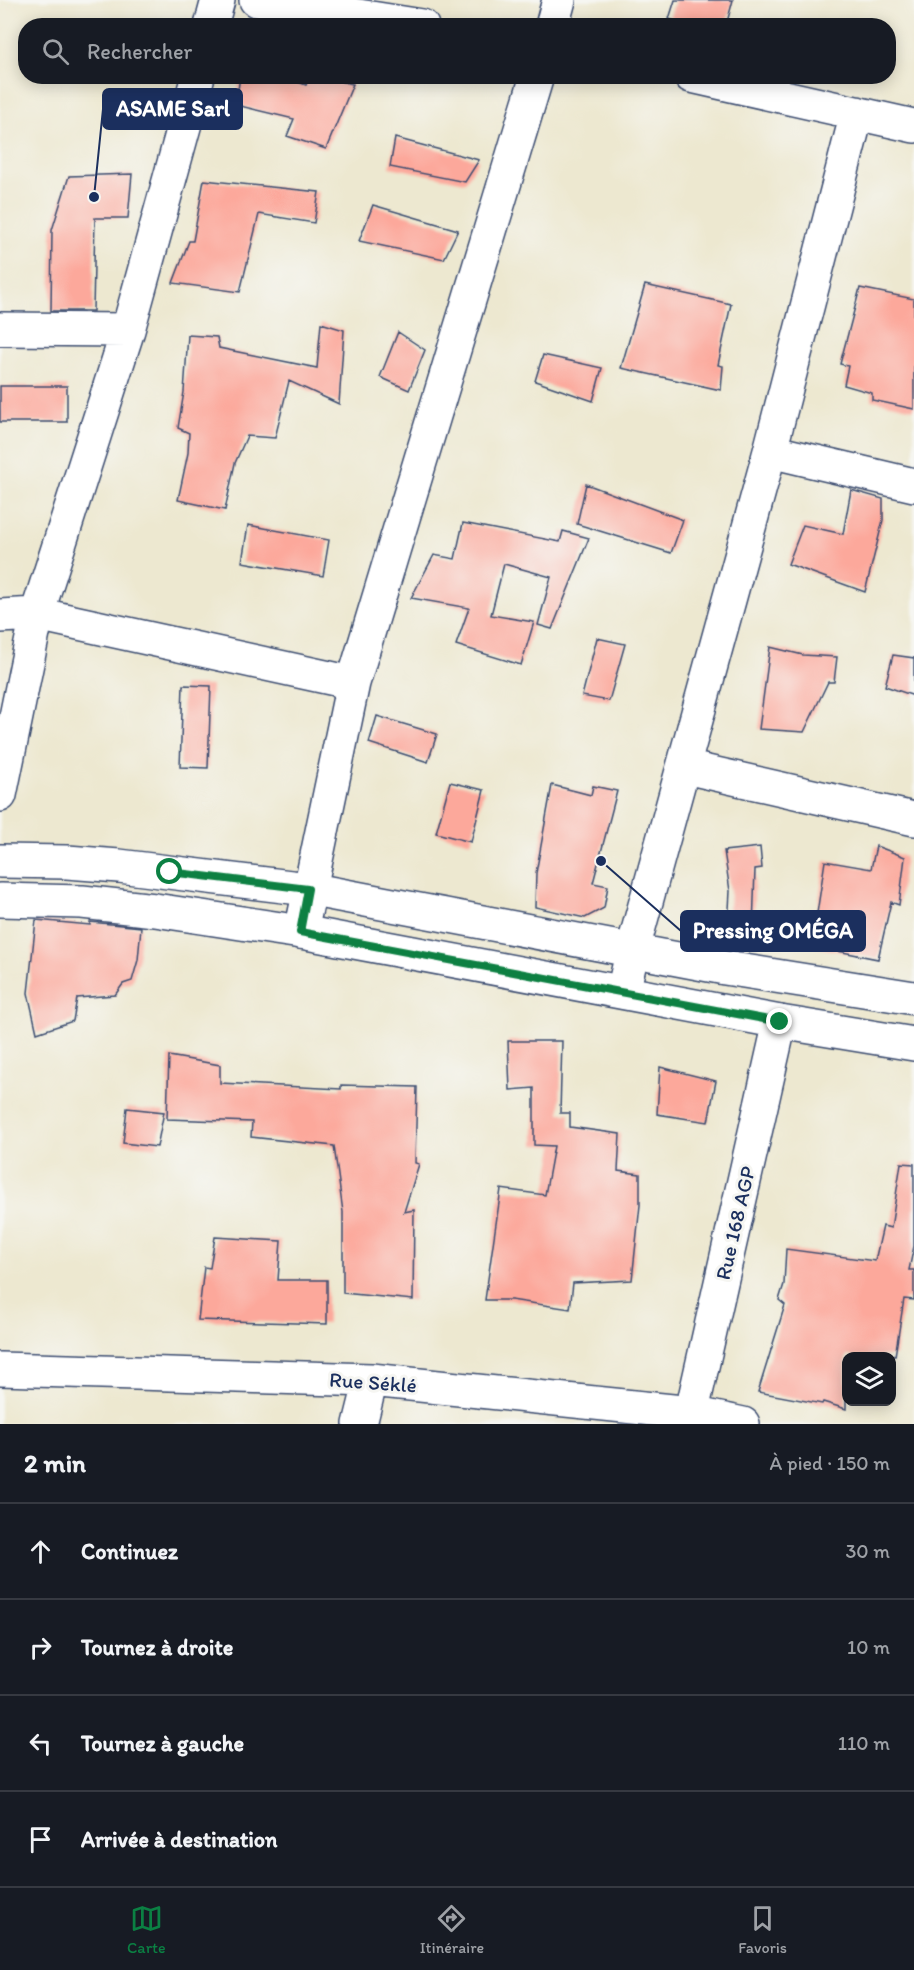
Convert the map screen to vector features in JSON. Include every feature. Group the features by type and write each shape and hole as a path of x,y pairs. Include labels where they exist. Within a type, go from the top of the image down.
{"street":[{"path":"214,18 218,0"},
{"path":"256,0 371,18"},
{"path":"554,18 559,0"},
{"path":"0,795 37,614 128,330 196,84"},
{"path":"300,932 353,683 535,84"},
{"path":"727,84 914,126"},
{"path":"623,992 770,451 857,113"},
{"path":"0,329 128,330"},
{"path":"770,451 914,485"},
{"path":"0,616 37,614 353,683"},
{"path":"685,767 914,819"},
{"path":"0,861 68,862 119,866 308,889 725,968 914,998"},
{"path":"0,900 82,902 155,910 300,932 780,1022 914,1044"},
{"name":"Rue 168 AGP","path":"691,1419 780,1022"},
{"name":"Rue Séklé","path":"0,1369 371,1380 743,1424"},
{"path":"360,1424 371,1380"}],"building":[{"path":"675,0 733,0 728,18 669,18"},
{"path":"239,84 353,84 326,149 287,136 294,119 236,105"},
{"path":"395,138 479,160 465,182 390,167"},
{"path":"132,174 128,218 95,218 93,311 51,311 52,230 69,176"},
{"path":"204,180 319,192 314,223 259,214 240,292 173,283 189,241 193,241"},
{"path":"373,205 458,230 444,259 359,241"},
{"path":"645,285 731,304 718,365 723,366 721,390 621,368"},
{"path":"860,288 914,299 914,409 872,400 872,393 844,385 848,366 840,364"},
{"path":"321,323 344,330 339,404 289,381 275,438 247,436 235,463 225,510 178,500 188,453 189,433 178,428 184,392 188,335 217,337 219,348 317,368"},
{"path":"398,332 425,350 409,390 380,377"},
{"path":"543,355 602,368 593,401 535,381"},
{"path":"0,386 67,386 67,422 0,422"},
{"path":"586,484 683,520 671,553 577,524"},
{"path":"851,490 883,499 883,520 865,592 788,564 803,525 843,534"},
{"path":"463,523 560,542 563,531 589,538 552,629 538,625 551,577 504,564 491,615 534,622 521,665 456,645 469,608 411,598 434,555 455,559"},
{"path":"248,525 329,540 323,576 242,562"},
{"path":"597,638 625,644 609,701 582,696"},
{"path":"770,647 803,655 837,657 834,682 828,682 804,732 759,729"},
{"path":"893,655 914,658 914,696 885,686"},
{"path":"183,685 211,686 208,768 180,767"},
{"path":"377,716 437,734 428,762 369,743"},
{"path":"450,782 484,790 471,842 436,833"},
{"path":"552,785 591,795 593,786 617,791 593,883 608,886 604,908 585,918 535,907 536,873"},
{"path":"876,846 905,857 899,905 891,902 878,959 812,946 825,861 871,869"},
{"path":"760,847 762,868 755,869 753,928 728,928 730,891 724,851"},
{"path":"36,920 141,927 138,960 132,981 123,984 115,995 77,998 73,1021 37,1033 28,993"},
{"path":"508,1041 562,1041 560,1113 570,1113 570,1127 620,1134 618,1171 640,1174 640,1205 632,1280 573,1283 570,1309 511,1300 485,1300 501,1189 545,1195 554,1146 534,1145 534,1088 510,1090"},
{"path":"169,1056 220,1065 220,1083 341,1089 341,1085 417,1087 415,1163 419,1164 404,1212 414,1210 413,1300 343,1293 343,1212 334,1146 251,1137 252,1122 167,1119"},
{"path":"660,1067 716,1081 708,1122 657,1114"},
{"path":"127,1108 164,1112 157,1147 123,1143"},
{"path":"901,1163 914,1164 914,1246 909,1270 914,1270 914,1300 904,1299 896,1352 842,1352 842,1406 846,1406 846,1409 823,1402 822,1404 758,1392 785,1305 779,1300 784,1284 786,1249 875,1261 883,1226 891,1228"},
{"path":"215,1237 281,1241 278,1280 327,1280 327,1324 198,1320 204,1267 210,1268"}],"place":[{"name":"ASAME Sarl","path":"94,197"},
{"name":"Pressing OMÉGA","path":"601,861"}],"route":[{"path":"170,872 308,889 300,932 780,1022"}]}
